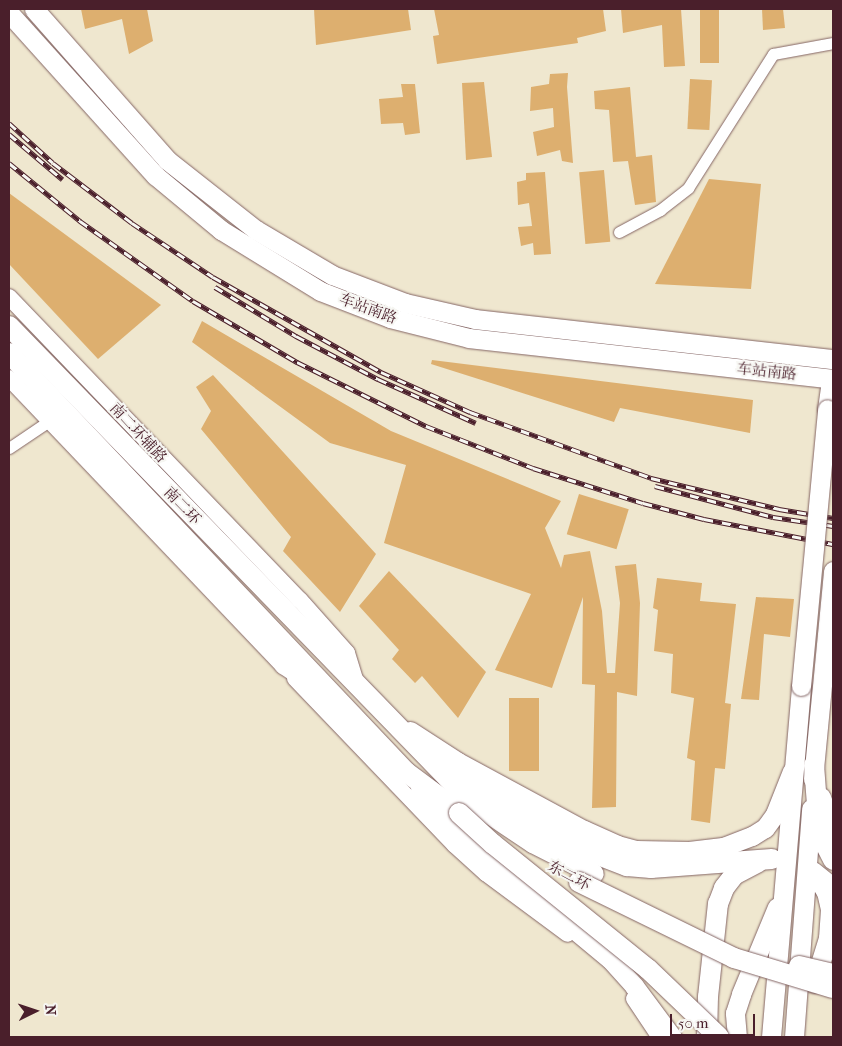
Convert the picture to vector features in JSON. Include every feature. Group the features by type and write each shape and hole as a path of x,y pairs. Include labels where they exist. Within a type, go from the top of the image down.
{"highway":[{"name":"南二环","path":"9,326 357,684"},
{"name":"南二环","path":"9,353 190,542 341,704"},
{"name":"东二环","path":"357,684 419,751 470,801 564,860 724,939 771,957 833,974"},
{"name":"东二环","path":"341,704 406,772 459,812 534,859 708,946 767,970 833,988"},
{"path":"419,751 514,812 615,862 651,868 731,861 772,860 747,866 734,875 718,904 707,1037"},
{"path":"814,765 816,816 831,856"},
{"path":"459,812 493,844 648,969 719,1037"},
{"path":"813,872 833,888"}],"main road":[{"name":"车站南路","path":"34,9 168,160 256,230 332,275 405,303 475,319 833,359"},
{"name":"车站南路","path":"9,13 156,176 234,239 320,291 390,318 469,338 753,371 832,374"},
{"name":"南二环辅路","path":"9,297 306,607 347,653 357,684"},
{"path":"771,1037 792,771 832,374"},
{"path":"9,378 283,666 341,704"},
{"path":"796,1037 814,765 833,571"},
{"path":"381,710 458,762 617,845 660,852 714,848 738,842 765,828 775,814 792,771"},
{"path":"814,765 833,831"},
{"path":"406,772 469,842 610,959 634,986 672,1037"},
{"path":"796,1037 828,938 830,909 826,892 813,872"},
{"path":"737,1037 736,1013 741,994 784,888"}],"street":[{"path":"619,232 660,210 688,188 773,54 833,43"},
{"path":"9,448 49,421"},
{"path":"283,666 454,845 610,970 625,986 659,1037"}],"building":[{"path":"81,9 147,9 153,41 129,54 122,19 85,29"},
{"path":"314,9 408,9 411,30 316,45"},
{"path":"434,9 603,9 606,31 577,38 578,43 437,64 433,36 439,35"},
{"path":"621,9 681,9 685,66 664,67 662,25 623,33"},
{"path":"700,9 719,9 719,63 700,63"},
{"path":"762,9 783,9 785,28 763,30"},
{"path":"568,73 567,87 573,163 562,161 560,150 537,156 533,132 554,127 553,108 530,111 531,87 549,84 550,74"},
{"path":"690,79 712,80 709,130 687,129"},
{"path":"484,82 492,157 466,160 462,83"},
{"path":"401,84 415,84 420,133 405,135 403,123 381,124 379,99 403,97"},
{"path":"630,87 636,157 652,155 656,202 635,205 628,161 613,162 609,110 595,109 594,91"},
{"path":"604,170 610,242 585,244 579,172"},
{"path":"545,172 551,254 534,255 533,243 521,246 518,227 532,226 529,203 518,205 517,182 526,180 526,173"},
{"path":"709,179 761,184 751,289 655,284"},
{"path":"9,193 161,305 98,359 9,264"},
{"path":"202,321 391,431 561,501 545,528 561,568 564,555 590,551 602,611 607,673 615,673 620,603 615,566 636,564 640,603 637,696 617,692 616,807 592,808 595,685 582,684 583,597 552,688 495,670 531,594 384,543 406,465 330,443 192,342"},
{"path":"432,360 753,400 750,433 620,408 614,422 431,364"},
{"path":"213,375 376,554 340,612 283,551 291,537 201,429 211,411 196,387"},
{"path":"579,494 629,509 616,549 567,534"},
{"path":"389,571 486,672 458,718 422,676 415,683 392,659 399,650 359,606"},
{"path":"657,578 702,583 700,601 736,604 725,703 731,704 725,769 715,768 710,823 691,820 695,761 687,758 694,698 671,693 673,654 654,651 658,610 653,608"},
{"path":"756,597 794,599 790,637 764,634 759,700 741,699"},
{"path":"509,698 539,698 539,771 509,771"}],"railway":[{"path":"9,123 53,163 132,223 213,277 381,372 470,412 651,478 779,509 833,518"},
{"path":"9,134 62,179"},
{"path":"9,163 80,221 193,301 297,362 426,426 533,468 643,503 704,519 833,544"},
{"path":"215,287 296,336 378,379 476,423"},
{"path":"655,486 773,517 833,526"}]}
